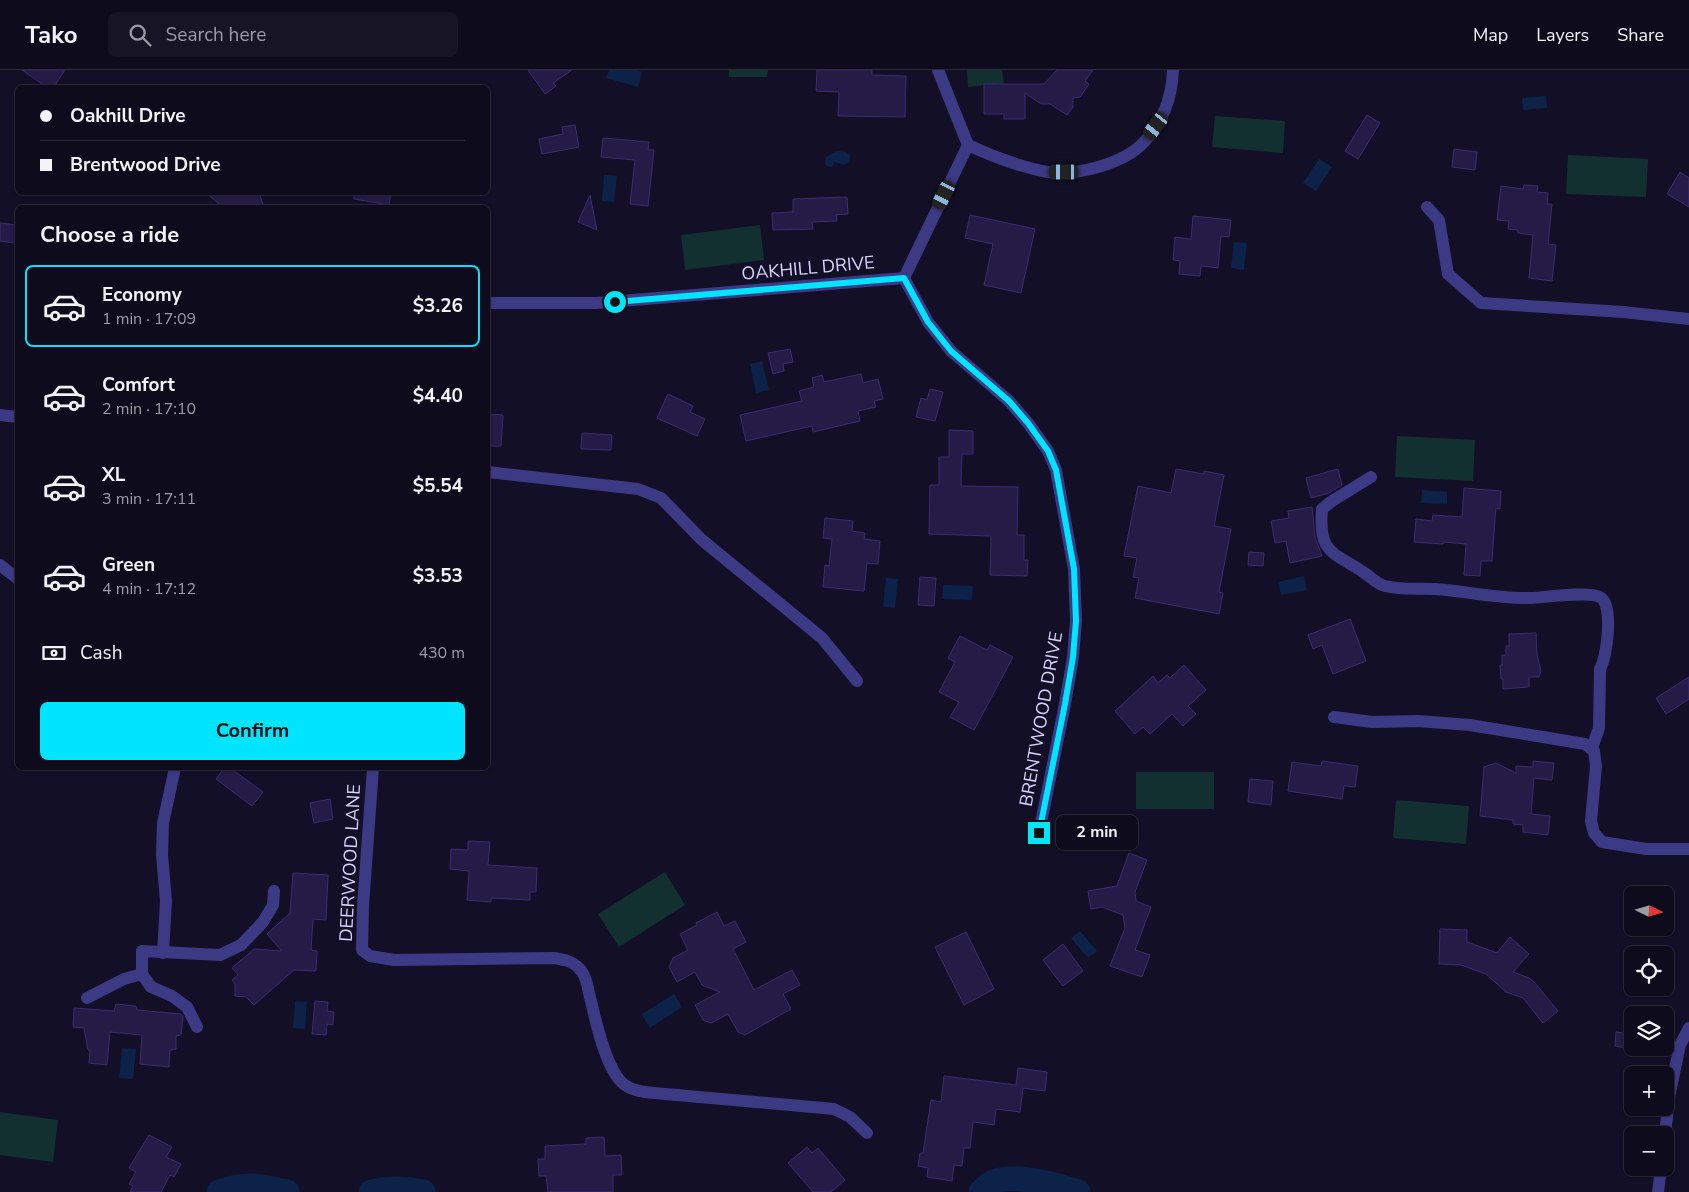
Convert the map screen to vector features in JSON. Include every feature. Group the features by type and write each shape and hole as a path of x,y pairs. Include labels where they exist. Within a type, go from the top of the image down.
{"street":[{"path":"938,70 968,145 1002,160 1049,172 1079,172 1105,165 1143,144 1165,110 1173,88 1173,70"},
{"path":"904,278 968,145"},
{"path":"1428,207 1439,220 1448,274 1481,303 1622,312 1689,319"},
{"name":"OAKHILL DRIVE","path":"490,303 596,303 904,278"},
{"name":"BRENTWOOD DRIVE","path":"904,278 928,322 951,351 1009,401 1048,451 1056,470 1074,569 1076,621 1073,657 1065,704 1039,833"},
{"path":"0,415 15,417"},
{"path":"490,472 638,489 661,498 702,540 822,638 856,681"},
{"path":"1371,477 1332,501 1322,510 1321,527 1328,550 1367,574 1376,583 1412,590 1444,589 1473,594 1530,598 1590,594 1601,597 1605,601 1608,620 1604,662 1600,669 1599,728 1593,745 1590,748"},
{"path":"0,565 15,577"},
{"path":"1334,717 1372,722 1418,721 1470,725 1585,744 1594,752 1596,766 1591,821 1594,833 1602,842 1646,849 1689,849"},
{"path":"162,953 166,901 162,855 164,823 175,770"},
{"name":"DEERWOOD LANE","path":"373,770 362,941 362,950 370,956 394,960 552,958 568,961 582,971 586,980 595,1021 610,1066 616,1078 624,1085 636,1090 654,1093 834,1109 845,1113 867,1133"},
{"path":"197,1028 187,1007 172,996 151,987 142,974 142,951 220,954 241,945 263,922 272,905 274,891"},
{"path":"87,998 124,979 142,974"},
{"path":"1666,1126 1669,1096 1680,1045 1689,1028"},
{"path":"1658,1192 1660,1176"}],"green space":[{"path":"729,70 768,70 767,77 729,77"},
{"path":"967,70 1002,70 1004,83 968,87"},
{"path":"1215,116 1285,121 1283,153 1212,147"},
{"path":"1568,155 1648,159 1646,197 1566,194"},
{"path":"760,225 764,260 685,270 681,235"},
{"path":"1397,436 1475,440 1473,481 1395,477"},
{"path":"1136,772 1214,772 1214,809 1136,809"},
{"path":"1396,800 1469,806 1466,844 1393,838"},
{"path":"665,872 685,905 619,947 598,914"},
{"path":"0,1112 58,1120 53,1162 0,1155"}],"water":[{"path":"609,70 636,70 642,72 638,87 606,78"},
{"path":"1546,96 1547,108 1523,110 1522,98"},
{"path":"837,151 846,152 850,155 850,162 844,165 834,162 832,167 826,166 826,157"},
{"path":"1319,159 1332,167 1316,191 1303,183"},
{"path":"604,175 617,176 614,202 602,201"},
{"path":"1234,242 1247,243 1244,270 1231,268"},
{"path":"762,361 769,390 756,393 750,364"},
{"path":"1422,490 1447,492 1447,504 1421,503"},
{"path":"1304,576 1307,590 1281,595 1278,582"},
{"path":"886,578 898,579 895,608 883,607"},
{"path":"943,585 973,586 972,600 942,599"},
{"path":"1080,931 1097,951 1088,958 1071,938"},
{"path":"674,994 682,1007 650,1028 642,1014"},
{"path":"295,1001 307,1002 305,1029 293,1028"},
{"path":"122,1048 136,1049 133,1079 119,1078"}],"building":[{"path":"22,70 65,70 55,85 44,85"},
{"path":"528,70 572,70 553,83 556,86 545,94"},
{"path":"817,70 872,70 872,75 906,76 905,117 838,116 839,92 816,91"},
{"path":"1057,70 1093,70 1085,81 1089,84 1080,97 1073,98 1073,107 1067,115 1050,104 1041,104 1025,93 1025,119 1004,119 1004,114 984,114 984,84 1044,84"},
{"path":"1367,115 1380,123 1358,159 1345,151"},
{"path":"575,125 579,147 542,154 539,139 563,134 562,127"},
{"path":"603,138 649,142 648,150 654,150 648,206 630,204 635,160 601,157"},
{"path":"1454,149 1477,152 1475,170 1452,167"},
{"path":"1680,172 1689,178 1689,207 1667,194"},
{"path":"1524,185 1538,186 1537,192 1548,193 1547,204 1552,204 1548,244 1556,245 1552,281 1529,278 1533,235 1518,233 1518,230 1508,229 1509,221 1497,220 1501,186 1523,189"},
{"path":"209,195 260,195 263,205 220,205"},
{"path":"354,195 391,195 389,205 354,199"},
{"path":"590,195 597,230 578,222"},
{"path":"847,197 848,214 836,215 837,221 812,222 813,229 773,230 772,213 793,212 793,199"},
{"path":"970,215 1035,229 1021,293 984,285 993,244 965,238"},
{"path":"1193,216 1231,220 1229,237 1221,236 1218,268 1201,266 1200,276 1179,274 1180,261 1173,260 1175,237 1191,239"},
{"path":"0,223 15,225 14,243 0,241"},
{"path":"790,349 793,362 783,364 784,371 773,374 768,353"},
{"path":"861,374 863,383 878,379 883,399 874,401 876,407 858,411 860,421 813,432 812,426 746,441 740,415 802,401 799,391 814,387 812,378 822,375 824,382"},
{"path":"930,389 943,392 935,421 916,417 921,398 927,400"},
{"path":"668,394 693,406 690,412 705,419 697,436 657,418"},
{"path":"490,414 503,415 501,446 490,446"},
{"path":"949,430 973,431 973,454 962,454 961,486 1018,487 1017,535 1024,535 1024,560 1028,560 1027,576 990,575 991,536 929,534 930,485 939,485 939,457 949,457"},
{"path":"582,433 612,435 611,450 581,449"},
{"path":"1176,469 1224,475 1214,526 1231,529 1219,592 1223,593 1219,614 1135,598 1139,578 1133,577 1137,558 1124,556 1138,486 1171,493"},
{"path":"1338,469 1342,485 1329,493 1311,498 1306,478"},
{"path":"1464,488 1501,491 1500,509 1496,508 1492,561 1481,561 1480,576 1464,575 1466,544 1414,542 1416,519 1432,521 1433,515 1462,517"},
{"path":"1312,507 1315,537 1322,556 1290,563 1286,541 1275,543 1271,521 1289,518 1288,511"},
{"path":"825,518 853,521 852,531 865,533 864,539 880,541 878,564 867,563 864,591 823,587 825,565 829,566 832,539 823,538"},
{"path":"1249,552 1264,553 1263,566 1248,565"},
{"path":"920,577 936,578 934,606 918,605"},
{"path":"1350,619 1366,661 1333,674 1322,645 1313,649 1308,635"},
{"path":"1536,633 1537,655 1541,671 1539,677 1529,677 1529,687 1503,689 1500,665 1502,665 1502,655 1506,655 1506,646 1509,646 1509,634"},
{"path":"960,636 987,650 990,645 1013,657 974,730 950,717 959,702 939,692 955,662 948,658"},
{"path":"1184,665 1206,690 1188,706 1196,714 1183,726 1172,714 1150,734 1143,727 1135,734 1115,711 1153,676 1158,683 1167,675 1170,678"},
{"path":"1689,677 1689,699 1666,714 1656,698"},
{"path":"1322,761 1358,766 1355,787 1344,786 1342,799 1288,791 1292,762 1321,766"},
{"path":"1533,761 1554,763 1552,780 1534,778 1531,814 1550,816 1548,835 1523,832 1523,825 1513,824 1513,820 1480,816 1484,767 1496,763 1516,773 1516,766 1533,767"},
{"path":"223,770 233,770 263,792 252,806 216,779"},
{"path":"1250,779 1273,781 1271,805 1248,802"},
{"path":"330,799 333,819 314,823 310,803"},
{"path":"468,841 490,842 488,865 537,868 536,892 530,892 530,900 491,898 491,902 467,900 469,871 450,869 451,849 468,850"},
{"path":"1129,853 1147,860 1135,892 1136,901 1151,907 1135,950 1150,955 1142,977 1110,966 1125,928 1123,915 1102,907 1091,909 1088,891 1117,886"},
{"path":"293,873 328,875 326,920 313,919 311,950 317,951 316,971 294,970 254,1005 246,997 235,996 235,984 232,980 238,975 232,968 254,949 282,951 267,934 290,913"},
{"path":"717,912 724,926 735,921 746,942 733,949 754,990 792,970 800,985 783,994 791,1009 745,1035 738,1032 728,1014 711,1023 703,1020 695,1005 720,992 702,985 695,972 677,982 669,967 673,958 688,950 680,934"},
{"path":"1440,929 1467,930 1467,942 1497,953 1510,937 1529,954 1513,972 1529,978 1535,983 1558,1011 1543,1023 1523,998 1506,992 1486,974 1461,965 1439,964"},
{"path":"966,932 994,989 964,1005 935,947"},
{"path":"1063,944 1083,971 1063,986 1043,960"},
{"path":"315,1001 328,1002 327,1011 334,1012 333,1025 327,1024 326,1035 312,1034"},
{"path":"116,1004 136,1006 137,1010 181,1014 183,1017 181,1035 176,1036 176,1049 170,1050 169,1067 140,1064 142,1035 110,1032 107,1065 89,1063 90,1051 88,1050 84,1028 73,1027 74,1008 114,1011"},
{"path":"1616,1032 1624,1033 1624,1048 1615,1046"},
{"path":"1018,1068 1047,1072 1045,1091 1023,1088 1020,1112 996,1109 994,1125 973,1122 970,1148 964,1148 962,1166 954,1165 952,1181 927,1177 928,1168 918,1166 920,1153 923,1153 931,1100 941,1102 944,1076 1016,1085"},
{"path":"149,1135 172,1147 166,1157 181,1164 174,1177 170,1175 161,1192 130,1192 133,1186 129,1184 136,1172 129,1168"},
{"path":"604,1137 605,1156 621,1155 622,1175 613,1175 613,1192 548,1192 546,1176 539,1176 538,1159 545,1159 545,1146 586,1144 586,1138"},
{"path":"807,1147 812,1153 818,1148 845,1180 831,1192 813,1192 788,1163"}],"waterway":[{"path":"981,1192 998,1180 1009,1179 1033,1180 1078,1192"},
{"path":"219,1192 245,1186 287,1192"},
{"path":"371,1192 397,1189 423,1192"}],"route":[{"path":"615,302 904,278 928,322 951,351 1009,401 1028,423 1048,451 1056,470 1074,569 1076,621 1073,657 1065,704 1039,833"}]}
